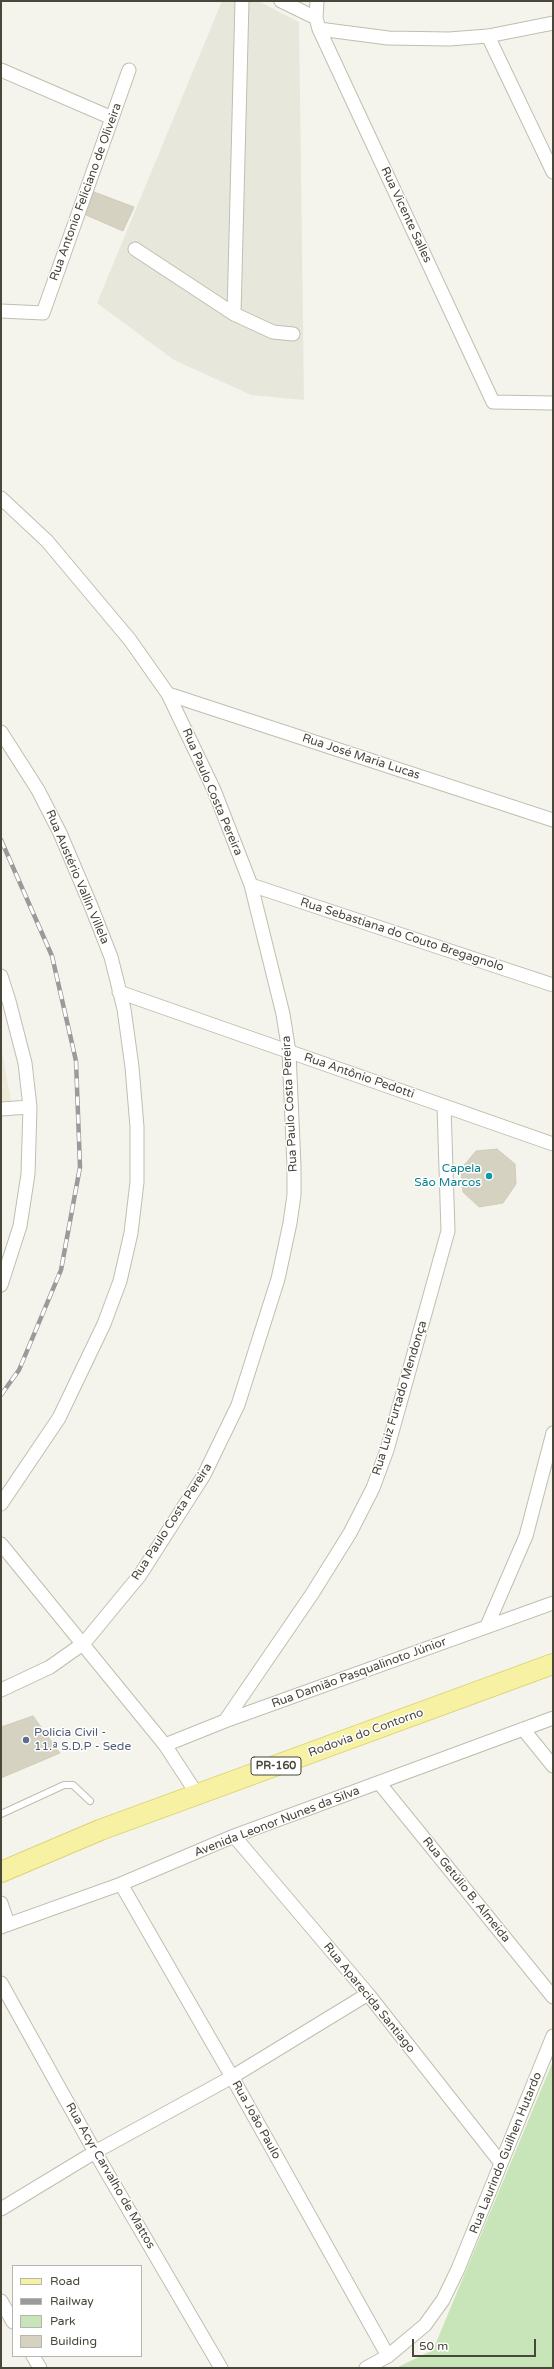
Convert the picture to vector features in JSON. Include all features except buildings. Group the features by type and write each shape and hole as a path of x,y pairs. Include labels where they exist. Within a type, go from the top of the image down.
{"main road":[{"name":"Rodovia do Contorno","path":"1,1872 100,1830 553,1664"}],"street":[{"path":"234,314 242,1"},
{"path":"281,1 317,24 396,38 449,39 488,36 553,23"},
{"path":"317,1 317,24"},
{"name":"Rua Vicente Salles","path":"317,24 493,402 553,403"},
{"path":"488,36 553,172"},
{"path":"1,70 112,118"},
{"name":"Rua Antonio Feliciano de Oliveira","path":"1,311 43,313 129,70"},
{"path":"135,249 234,314 274,332 293,334"},
{"name":"Rua Paulo Costa Pereira","path":"1,498 46,541 130,640 168,694 214,790 251,884 280,999 289,1052 294,1166 294,1195 290,1223 278,1279 238,1405 204,1475 140,1575 84,1644 50,1667 1,1690"},
{"name":"Rua José Maria Lucas","path":"168,694 553,820"},
{"name":"Rua Austério Vallin Villela","path":"1,732 38,790 60,833 111,958 119,992 132,1067 137,1135 137,1182 131,1233 120,1281 87,1363 59,1418 1,1504"},
{"name":"Rua Sebastiana do Couto Bregagnolo","path":"251,884 553,985"},
{"path":"1,976 25,1064 30,1107 28,1174 20,1226 1,1285"},
{"name":"Rua Antônio Pedotti","path":"119,992 553,1144"},
{"name":"Rua Luiz Furtado Mendonça","path":"225,1721 312,1594 350,1533 373,1488 384,1456 448,1231 444,1106"},
{"path":"1,1109 30,1107"},
{"path":"487,1626 526,1536 553,1433"},
{"path":"1,1544 84,1644 165,1746 197,1794"},
{"name":"Rua Damião Pasqualinoto Júnior","path":"165,1746 225,1721 553,1603"},
{"name":"Avenida Leonor Nunes da Silva","path":"5,1925 121,1884 234,1836 380,1784 553,1718"},
{"path":"523,1729 553,1766"},
{"name":"Rua Getúlio B. Almeida","path":"380,1784 553,1997"},
{"name":"Rua Aparecida Santiago","path":"234,1836 368,1994 501,2163"},
{"name":"Rua João Paulo","path":"121,1884 232,2077 388,2356"},
{"path":"1,1903 5,1925"},
{"name":"Rua Acyr Carvalho de Mattos","path":"1,1982 96,2152 221,2368"},
{"path":"1,2209 96,2152 232,2077 368,1994"},
{"name":"Rua Laurindo Guilhen Hutardo","path":"366,2368 388,2356 425,2325 443,2300 458,2269 553,2036"},
{"path":"1,2301 12,2320"},
{"path":"34,2357 40,2368"}],"lane":[{"path":"1,1814 64,1785 73,1785 90,1801"}],"shaded area":[{"path":"222,1 258,1 299,22 304,400 251,395 174,360 97,303"},
{"path":"1,1046 11,1101 1,1101"}],"green space":[{"path":"553,2061 553,2368 396,2368 433,2350"}],"railway":[{"path":"1,840 52,956 76,1061 80,1167 61,1270 19,1370 1,1395"}],"place":[{"name":"Capela São Marcos","path":"489,1176"},
{"name":"Policia Civil - 11.ª S.D.P - Sede","path":"26,1740"}]}
